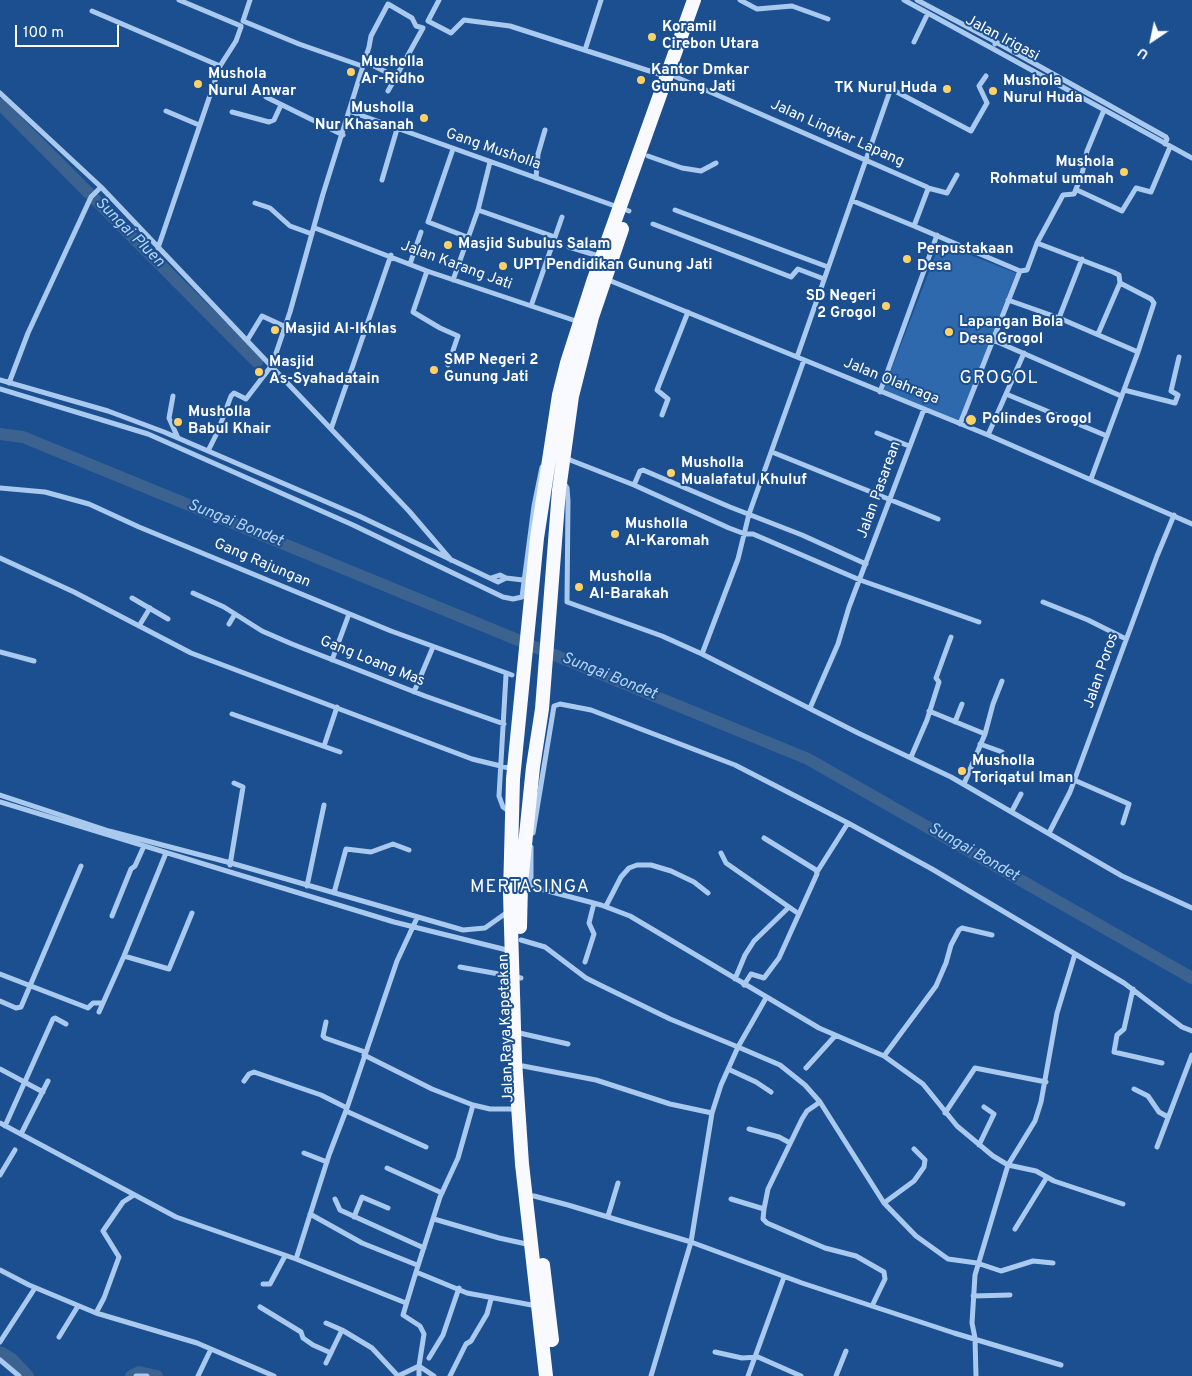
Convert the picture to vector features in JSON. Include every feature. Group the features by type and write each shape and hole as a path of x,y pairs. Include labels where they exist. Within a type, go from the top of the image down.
{"highway":[{"path":"515,909 512,813 508,768 514,675 531,606 548,458 559,395 670,82 685,38 694,0"},
{"path":"685,38 704,0"},
{"path":"601,277 602,258 648,156 670,82"},
{"name":"Jalan Raya Kapetakan","path":"554,1376 530,1196 521,1101 515,909 526,885 560,479 585,323"},
{"name":"Jalan Raya Kapetakan","path":"516,935 513,952 517,978"},
{"name":"Jalan Raya Kapetakan","path":"518,1032 523,1066 521,1101"},
{"name":"Jalan Raya Kapetakan","path":"530,1196 531,1245 544,1307 546,1376"}],"street":[{"path":"179,0 241,27"},
{"path":"158,248 220,66 236,41 250,0"},
{"name":"Jalan Lingkar Lapang","path":"439,0 428,22 451,34 464,20 495,23 585,50 866,160 928,188"},
{"path":"585,50 601,0"},
{"path":"740,0 757,8 792,6 828,19"},
{"name":"Jalan Irigasi","path":"904,0 995,45"},
{"path":"918,0 1126,118 1192,158"},
{"path":"208,451 218,431 231,396 234,393 246,399 271,367 286,327 312,234 369,47 370,36 386,5 394,6 412,18 416,26 423,28 388,91"},
{"path":"92,12 220,66"},
{"path":"914,42 928,13"},
{"path":"243,20 299,44 363,63 396,77"},
{"path":"797,357 891,90 971,131 987,103 979,86 986,76"},
{"path":"1072,89 1104,110 1126,118"},
{"path":"0,93 100,187 248,340 271,367 438,542 452,560"},
{"path":"266,97 343,134"},
{"path":"232,112 270,122 274,120 281,105"},
{"path":"853,201 1020,271 1027,270 1037,243 1063,195 1073,196 1076,190 1087,150 1104,110"},
{"path":"166,111 199,125"},
{"name":"Gang Musholla","path":"349,111 625,210"},
{"path":"382,180 397,129"},
{"path":"536,178 538,154 546,130"},
{"path":"1076,190 1122,211 1136,188 1151,192 1167,143"},
{"path":"453,149 428,222 467,236"},
{"path":"648,156 682,168 702,171 716,163"},
{"path":"453,280 467,236 478,210 490,162"},
{"path":"914,226 928,188 947,193 957,174"},
{"path":"9,383 28,333 92,195 100,187"},
{"path":"255,203 270,208 290,226 312,234"},
{"path":"478,210 556,237"},
{"path":"674,210 828,267"},
{"path":"531,306 562,217"},
{"path":"653,224 791,277 798,269 824,279"},
{"name":"Jalan Karang Jati","path":"315,228 391,255 426,271 585,323"},
{"path":"410,264 421,232"},
{"path":"880,392 937,235"},
{"path":"1037,243 1082,259 1118,274 1121,278 1098,334"},
{"path":"569,247 602,258"},
{"path":"331,428 391,255"},
{"path":"1059,318 1082,259"},
{"path":"426,271 413,312 458,336 448,365"},
{"path":"960,424 1020,271"},
{"name":"Jalan Olahraga","path":"601,277 988,435 1192,524"},
{"path":"1091,479 1154,303 1151,299 1120,283"},
{"path":"1008,300 1059,318 1138,352"},
{"path":"662,415 668,399 657,390 688,312"},
{"path":"248,340 262,316 286,327"},
{"path":"993,340 1121,396"},
{"path":"988,435 1024,353"},
{"path":"1124,390 1175,403 1178,395 1171,391 1179,357"},
{"path":"702,654 804,360"},
{"path":"0,380 108,411 178,438 359,516 491,578 500,575 506,578 523,580"},
{"path":"0,389 148,434 353,525 503,597 513,599 522,597 538,478 548,458"},
{"path":"1006,394 1107,436"},
{"path":"174,396 169,418 178,438"},
{"name":"Jalan Pasarean","path":"810,708 838,644 888,500 924,409"},
{"path":"877,433 909,446"},
{"path":"772,452 938,519"},
{"path":"563,457 634,485 696,514 745,534 753,534 860,580 980,622"},
{"path":"634,485 640,471 643,470 866,564"},
{"path":"560,479 568,493 567,602 662,636 702,654 964,784 1122,876 1192,908"},
{"name":"Gang Rajungan","path":"0,488 45,492 89,504 349,614 432,647 514,675"},
{"name":"Jalan Poros","path":"1049,833 1074,780 1174,516"},
{"path":"0,558 74,592 191,653 446,750 508,768 504,724 514,675"},
{"name":"Gang Loang Mas","path":"193,594 235,614 262,631 414,692 504,724"},
{"path":"132,598 168,619"},
{"path":"1043,602 1088,620 1126,639"},
{"path":"139,626 150,608"},
{"path":"229,624 235,614"},
{"path":"332,660 349,614"},
{"path":"911,757 939,682 936,678 951,637"},
{"path":"414,692 432,647"},
{"path":"0,652 34,661"},
{"path":"964,784 1002,681"},
{"path":"1123,1204 1047,1177 1036,1171 1008,1166 978,1145 945,1112 923,1084 884,1056 835,1036 766,998 650,925 606,906 526,885 532,836 554,706 556,704 590,710 735,765 848,822 932,869 1133,989 1182,1027 1192,1031"},
{"path":"955,722 962,704"},
{"path":"324,746 337,708"},
{"path":"929,711 984,734"},
{"path":"232,714 340,752"},
{"path":"980,744 1002,752"},
{"path":"1074,780 1129,804 1123,823"},
{"path":"230,867 243,787 234,783"},
{"path":"1012,811 1021,794"},
{"path":"0,795 8,802 166,853 307,886 513,952"},
{"path":"0,802 8,802 230,867 325,900 415,922 463,930 478,930 494,923 515,909"},
{"path":"307,886 324,805"},
{"path":"744,985 751,974 764,978 779,958 785,941 816,880 817,872 848,822"},
{"path":"764,838 817,872"},
{"path":"325,900 333,894 346,849 370,852 393,844 409,850"},
{"path":"112,916 131,869 135,866 144,846"},
{"path":"99,1012 166,853"},
{"path":"721,853 726,863 799,914"},
{"path":"606,906 621,877 629,868 637,865 651,865 671,871 694,882 708,892"},
{"path":"0,1000 19,1009 80,866"},
{"path":"585,962 594,934 589,923 594,903"},
{"path":"735,979 744,955 754,941 788,908"},
{"path":"124,956 169,969 192,913"},
{"path":"296,1259 396,961 415,922"},
{"path":"884,1056 936,986 946,963 950,945 960,928 992,935"},
{"path":"516,935 545,947 586,978 600,985 670,1019 740,1044 792,1072 820,1102 886,1202 930,1248 945,1258 952,1261 977,1263 1001,1271 1033,1261 1053,1263"},
{"path":"976,1376 972,1296 977,1263 1008,1166 1035,1121 1046,1082 1058,1013 1075,954"},
{"path":"460,967 517,978"},
{"path":"0,974 88,1008 93,1003 102,1003"},
{"path":"1133,989 1124,1029 1117,1035 1114,1052 1162,1063"},
{"path":"651,1376 691,1242 712,1113 728,1069 766,998"},
{"path":"66,1024 55,1018 53,1020 25,1083 2,1124 176,1218 296,1259 406,1303"},
{"path":"326,1022 323,1036 325,1038 364,1054 432,1089 473,1105 490,1109 521,1101"},
{"path":"518,1032 568,1044"},
{"path":"806,1068 835,1036"},
{"path":"1157,1147 1192,1054"},
{"path":"523,1066 596,1080 677,1106 712,1113"},
{"path":"945,1112 975,1068 1046,1082"},
{"path":"0,1069 43,1092"},
{"path":"728,1069 756,1082 771,1092"},
{"path":"244,1081 249,1074 254,1072 321,1096 426,1147"},
{"path":"21,1134 48,1082"},
{"path":"1134,1090 1148,1096 1159,1112 1168,1117"},
{"path":"820,1102 807,1111 790,1143 768,1189 763,1219 768,1223 825,1248 856,1256 884,1272 885,1279 872,1306"},
{"path":"419,1376 424,1334 420,1326 403,1316 417,1265 442,1193 458,1158 473,1105"},
{"path":"978,1145 994,1114 984,1107"},
{"path":"749,1129 779,1137 790,1143"},
{"path":"886,1202 914,1181 924,1167 925,1160 914,1149"},
{"path":"0,1175 15,1150"},
{"path":"304,1153 327,1162"},
{"path":"387,1168 442,1193"},
{"path":"1015,1228 1047,1177"},
{"path":"608,1216 618,1183"},
{"path":"96,1313 120,1257 103,1231 123,1202 134,1195"},
{"path":"530,1196 608,1216 691,1242 872,1306 1061,1365"},
{"path":"354,1217 362,1197 388,1208"},
{"path":"335,1199 338,1209 424,1248"},
{"path":"731,1199 764,1209"},
{"path":"310,1214 362,1243 417,1265"},
{"path":"434,1219 499,1238 531,1245"},
{"path":"264,1284 270,1284 285,1256"},
{"path":"0,1270 35,1288 96,1313 211,1349 274,1376"},
{"path":"416,1272 491,1299 544,1307"},
{"path":"748,1376 784,1276"},
{"path":"0,1342 35,1288"},
{"path":"429,1358 442,1335 459,1288"},
{"path":"972,1296 1010,1295"},
{"path":"450,1376 466,1344 471,1341 487,1314 491,1299"},
{"path":"59,1337 78,1306"},
{"path":"260,1307 301,1332 303,1338 313,1345 331,1353"},
{"path":"326,1323 372,1348 398,1376 419,1366"},
{"path":"326,1363 342,1330"},
{"path":"198,1376 211,1349"},
{"path":"836,1376 846,1351"},
{"path":"715,1352 742,1358 755,1356 801,1376"},
{"path":"0,1360 20,1376"},
{"path":"419,1366 434,1376"},
{"path":"136,1376 147,1376"}],"shaded area":[{"name":"Lapangan Bola Desa Grogol","path":"940,243 1016,273 959,421 883,391"}],"waterway":[{"name":"Sungai Pluen","path":"0,104 257,362"},
{"name":"Sungai Bondet","path":"0,434 23,437 808,759 1192,978"},
{"path":"0,1352 12,1359 28,1376"},
{"path":"131,1376 139,1372 157,1376"}],"place":[{"name":"Koramil Cirebon Utara","path":"652,37"},
{"name":"Musholla Ar-Ridho","path":"351,72"},
{"name":"Kantor Dmkar Gunung Jati","path":"641,80"},
{"name":"Mushola Nurul Anwar","path":"198,84"},
{"name":"TK Nurul Huda","path":"947,89"},
{"name":"Mushola Nurul Huda","path":"993,91"},
{"name":"Musholla Nur Khasanah","path":"424,118"},
{"name":"Mushola Rohmatul ummah","path":"1124,172"},
{"name":"Masjid Subulus Salam","path":"448,245"},
{"name":"Perpustakaan Desa","path":"907,259"},
{"name":"UPT Pendidikan Gunung Jati","path":"503,266"},
{"name":"SD Negeri 2 Grogol","path":"886,306"},
{"name":"Masjid Al-Ikhlas","path":"275,330"},
{"name":"Lapangan Bola Desa Grogol","path":"949,332"},
{"name":"SMP Negeri 2 Gunung Jati","path":"434,370"},
{"name":"Masjid As-Syahadatain","path":"259,372"},
{"name":"Polindes Grogol","path":"971,420"},
{"name":"Musholla Babul Khair","path":"178,422"},
{"name":"Musholla Mualafatul Khuluf","path":"671,473"},
{"name":"Musholla Al-Karomah","path":"615,534"},
{"name":"Musholla Al-Barakah","path":"579,587"},
{"name":"Musholla Toriqatul Iman","path":"962,771"}],"district":[{"name":"GROGOL","path":"999,379"},
{"name":"MERTASINGA","path":"530,888"}]}
